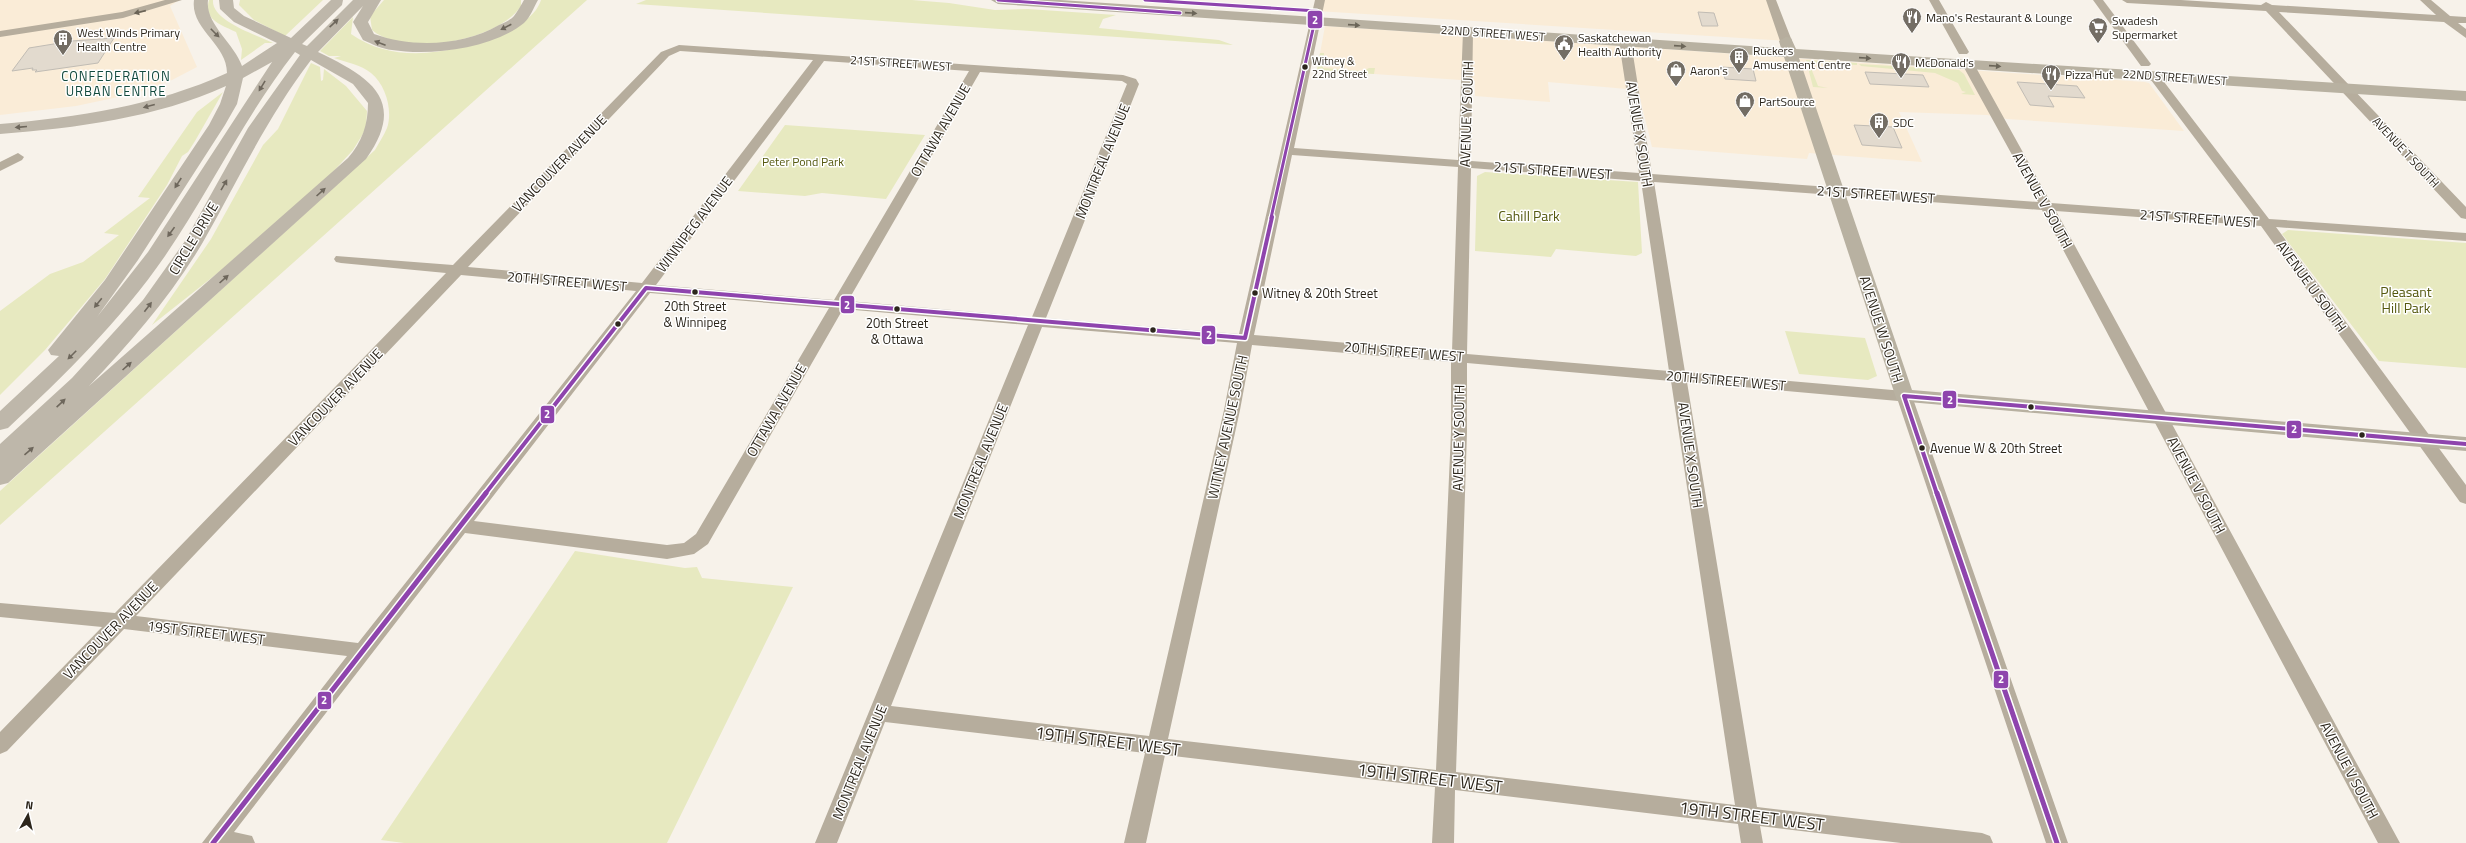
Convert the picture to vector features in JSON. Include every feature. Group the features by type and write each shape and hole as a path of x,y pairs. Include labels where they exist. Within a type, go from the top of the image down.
{"highway":[{"path":"0,407 74,333 106,293 229,103 236,81 232,58 224,42 202,19 199,8 201,0"},
{"path":"0,477 354,162 365,150 376,131 376,103 359,81 339,68 239,19 227,9 226,0"},
{"name":"CIRCLE DRIVE","path":"0,423 78,350 129,292 174,228 271,71 281,52 296,36 340,0"},
{"name":"CIRCLE DRIVE","path":"0,456 38,423 98,366 153,300 193,243 252,135 306,55 330,26 361,0"},
{"path":"374,0 366,8 361,21 361,28 366,35 385,46 421,49 465,43 500,30 524,16 531,0"},
{"path":"0,129 95,118 146,106 213,86 281,52"},
{"path":"0,453 38,423"}],"main road":[{"name":"22ND STREET WEST","path":"998,0 1317,11 1468,32 1625,42 1788,47"},
{"name":"22ND STREET WEST","path":"1145,0 1317,11 1788,47 1966,58 2145,64 2466,84"},
{"name":"AVENUE W SOUTH","path":"1788,47 1904,396"},
{"name":"22ND STREET WEST","path":"1966,58 2154,76 2466,96"},
{"name":"20TH STREET WEST","path":"1904,396 2466,444"}],"street":[{"path":"0,34 123,15 177,0"},
{"path":"1772,0 1788,47"},
{"name":"AVENUE V SOUTH","path":"1934,0 2161,418 2388,843"},
{"path":"2098,0 2145,64"},
{"path":"2127,0 2266,4 2466,20"},
{"path":"2426,0 2466,35"},
{"name":"AVENUE T SOUTH","path":"2266,4 2466,215"},
{"name":"WITNEY AVENUE SOUTH","path":"1135,843 1232,410 1245,338 1317,11"},
{"path":"0,41 26,37 35,29"},
{"name":"AVENUE Y SOUTH","path":"1443,843 1459,432 1459,356 1464,246 1464,164 1468,32"},
{"name":"AVENUE X SOUTH","path":"1625,42 1752,843"},
{"name":"21ST STREET WEST","path":"671,50 679,48 1123,78 1132,80"},
{"name":"VANCOUVER AVENUE","path":"0,745 664,54 671,50"},
{"name":"WINNIPEG AVENUE","path":"214,841 646,288 821,58"},
{"name":"OTTAWA AVENUE","path":"460,526 667,552 688,549 702,539 976,68"},
{"name":"AVENUE U SOUTH","path":"2154,76 2266,223 2466,498"},
{"name":"MONTREAL AVENUE","path":"826,843 1133,84 1132,80"},
{"name":"21ST STREET WEST","path":"1286,151 2466,237"},
{"path":"0,167 18,157"},
{"name":"20TH STREET WEST","path":"341,259 646,288 1459,356 1904,396"},
{"name":"AVENUE W SOUTH","path":"1904,396 2057,843"},
{"name":"19ST STREET WEST","path":"0,610 118,621 364,650"},
{"name":"19TH STREET WEST","path":"878,714 1982,843"},
{"path":"214,841 244,843"}],"shaded area":[{"path":"0,0 179,0 170,6 197,67 172,80 137,93 76,106 0,115"},
{"path":"1320,0 1771,0 1786,41 1317,11"},
{"path":"1325,26 2145,82 2149,83 2184,131 2007,119 1987,115 1899,112 1922,162 1809,153 1807,159 1652,147 1638,90 1548,82 1550,102 1475,96 1475,81 1317,70"}],"green space":[{"path":"209,0 213,0 214,8 227,21 273,43 265,43 241,60 242,49 236,32 211,18 208,7"},
{"path":"240,0 323,0 285,36 254,20 239,5"},
{"path":"384,0 521,0 521,6 509,18 493,28 450,42 428,44 406,43 387,38 372,30 370,16"},
{"path":"541,0 587,0 0,525 0,491 375,150 386,131 389,121 389,106 381,84 367,70 334,58 341,56 329,56 320,51 353,17 351,34 369,44 387,50 406,53 426,53 466,46 503,32 531,16"},
{"path":"646,0 912,0 949,3 995,10 1028,9 1116,15 1103,19 1099,28 1219,40 1233,45 636,4"},
{"path":"1320,53 1324,53 1323,68 1363,71 1369,68 1375,68 1374,74 1317,70"},
{"path":"1806,60 1857,63 1857,65 1809,63 1818,86 1828,88 1813,87"},
{"path":"311,63 320,67 321,81 323,80 324,69 346,86 367,111 366,129 353,150 331,174 219,272 152,325 211,239 263,145 278,129"},
{"path":"1859,64 1959,70 1964,74 1975,95 1961,94 1966,92 1962,91 1958,83 1935,73 1861,66"},
{"path":"223,92 195,141 188,152 182,156 167,185 105,279 45,350 0,395 0,311 50,274 83,262 119,235 104,233 150,198 138,197 197,112"},
{"name":"Peter Pond Park","path":"785,125 925,135 886,199 822,193 805,196 738,191"},
{"name":"Cahill Park","path":"1485,172 1638,182 1642,253 1636,256 1556,249 1551,257 1475,251 1477,176"},
{"name":"Pleasant Hill Park","path":"2288,230 2466,243 2466,368 2379,361 2282,234"},
{"path":"1785,331 1865,338 1877,376 1868,380 1799,374"},
{"path":"575,551 685,568 697,567 702,578 793,587 667,843 404,843 381,840"}],"building":[{"path":"1698,12 1714,13 1718,26 1702,26"},
{"name":"West Winds Primary Health Centre","path":"114,38 98,63 35,72 37,70 32,70 33,68 12,71 29,48 72,41"},
{"name":"Ruckers Amusement Centre","path":"1722,67 1753,69 1756,81 1725,79"},
{"name":"McDonald's","path":"1865,72 1923,75 1929,87 1870,84"},
{"name":"Pizza Hut","path":"2017,82 2077,86 2085,98 2048,96 2054,107 2030,105"},
{"name":"SDC","path":"1854,125 1893,127 1902,148 1862,145"}],"transit line":[{"name":"2","path":"998,0 1180,13"},
{"name":"2","path":"213,843 646,288 1245,338 1317,11 1145,0"},
{"name":"2","path":"2057,843 1904,396 2466,444"}],"place":[{"name":"Mano's Restaurant & Lounge","path":"1912,34"},
{"name":"Swadesh Supermarket","path":"2098,44"},
{"name":"West Winds Primary Health Centre","path":"63,56"},
{"name":"Saskatchewan Health Authority","path":"1564,61"},
{"name":"Witney & 22nd Street","path":"1305,67"},
{"name":"Ruckers Amusement Centre","path":"1739,74"},
{"name":"McDonald's","path":"1901,79"},
{"name":"Aaron's","path":"1676,87"},
{"name":"Pizza Hut","path":"2051,91"},
{"name":"PartSource","path":"1745,118"},
{"name":"SDC","path":"1879,139"},
{"name":"20th Street & Winnipeg","path":"695,292"},
{"name":"Witney & 20th Street","path":"1255,293"},
{"name":"20th Street & Ottawa","path":"897,309"},
{"name":"Avenue W & 20th Street","path":"1922,448"}],"district":[{"name":"CONFEDERATION URBAN CENTRE","path":"116,84"}]}
